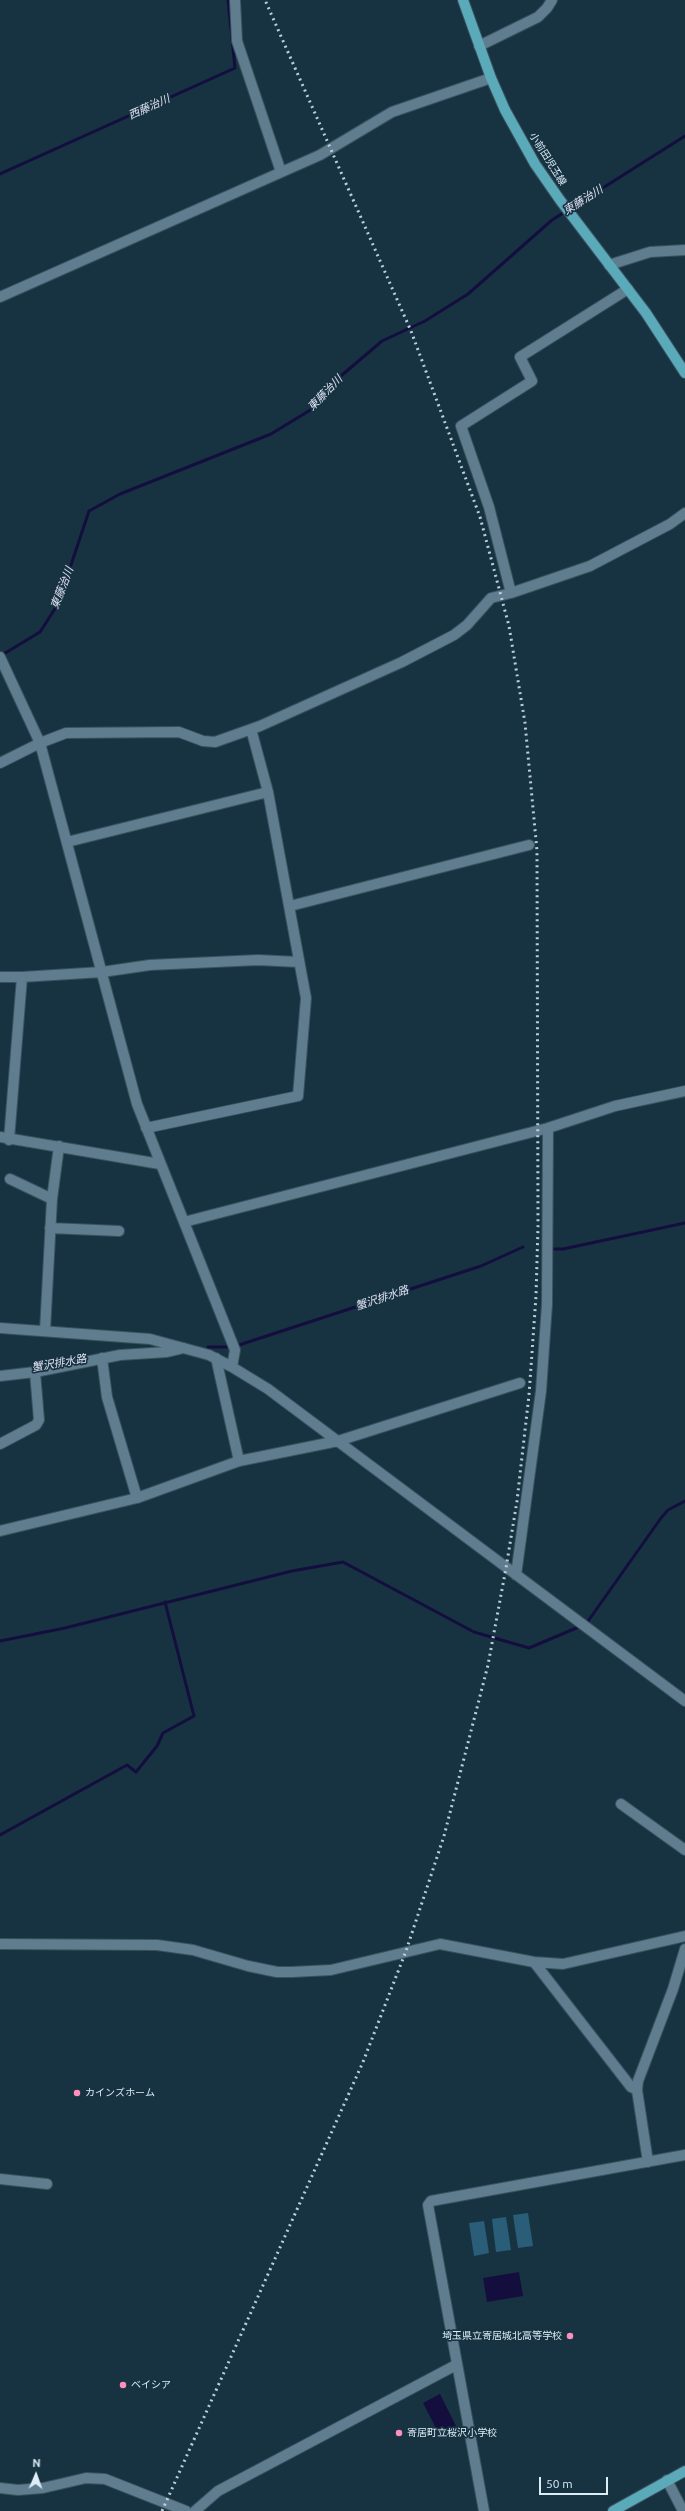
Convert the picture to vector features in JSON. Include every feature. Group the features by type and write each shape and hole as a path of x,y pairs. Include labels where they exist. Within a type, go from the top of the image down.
{"main road":[{"name":"小前田児玉線","path":"463,0 491,78 505,110 535,164 628,289 685,373"},
{"path":"613,2511 685,2471"}],"street":[{"path":"235,0 237,41 281,172"},
{"path":"479,46 538,17 547,8 552,0"},
{"path":"0,297 330,150 369,124 392,112 491,78"},
{"path":"609,265 650,252 685,250"},
{"path":"511,594 489,507 461,426 532,381 520,356 628,289"},
{"path":"0,764 40,743 66,733 115,731 180,732 202,741 215,742 251,729 402,662 448,639 467,625 491,598 511,594 590,566 670,524 685,513"},
{"path":"0,657 40,743 137,1104 236,1350 232,1367"},
{"path":"146,1128 298,1096 306,998 268,792 251,729"},
{"path":"67,842 268,792"},
{"path":"290,906 529,845"},
{"path":"0,977 102,972 150,965 258,960 299,962"},
{"path":"22,977 5,1138 160,1164"},
{"path":"184,1222 548,1128 615,1106 685,1091"},
{"path":"516,1575 541,1391 546,1320 548,1128"},
{"path":"45,1331 52,1199 59,1146"},
{"path":"10,1179 52,1199"},
{"path":"50,1228 119,1231"},
{"path":"0,1328 150,1339 186,1347 216,1358 268,1389 685,1701"},
{"path":"0,1376 35,1372 102,1358 167,1352 186,1347"},
{"path":"102,1358 107,1397 137,1498"},
{"path":"216,1358 239,1461"},
{"path":"0,1444 36,1425 39,1420 35,1372"},
{"path":"0,1531 137,1498 239,1461 338,1441 520,1383"},
{"path":"621,1804 685,1850"},
{"path":"0,1944 157,1945 193,1950 248,1966 277,1972 331,1970 440,1944 534,1962 562,1964 685,1936"},
{"path":"648,2162 637,2090 638,2081 673,1989 685,1949"},
{"path":"534,1962 631,2087 637,2090"},
{"path":"484,2511 456,2365 428,2205 430,2201 685,2155"},
{"path":"0,2180 47,2184"},
{"path":"195,2511 218,2491 456,2365"},
{"path":"0,2488 25,2490 86,2478 105,2479 170,2506 186,2511"},
{"path":"667,2480 683,2511"}],"shaded area":[{"path":"528,2213 533,2246 518,2248 513,2215"},
{"path":"506,2217 511,2250 496,2252 492,2219"},
{"path":"484,2221 489,2253 474,2256 469,2223"},
{"path":"519,2272 523,2296 487,2302 483,2278"},
{"path":"440,2394 456,2426 439,2434 423,2403"}],"waterway":[{"name":"西藤治川","path":"0,174 235,68 228,0"},
{"name":"東藤治川","path":"2,655 40,632 58,604 89,511 120,494 271,434 312,409 335,381 382,341 425,321 468,294 552,220 685,136"},
{"name":"蟹沢排水路","path":"551,1249 563,1249 685,1223"},
{"name":"蟹沢排水路","path":"239,1345 481,1266 523,1247"},
{"name":"蟹沢排水路","path":"208,1347 230,1347"},
{"path":"586,1624 661,1518 668,1510 685,1501"},
{"path":"0,1641 65,1628 292,1571 343,1562 474,1632 529,1648 581,1626"},
{"path":"0,1835 127,1765 136,1772 157,1746 163,1733 194,1716 165,1602"}],"railway":[{"path":"162,2511 363,2062 406,1951 444,1836 488,1665 506,1568 517,1501 529,1395 536,1296 538,1227 537,851 525,723 509,626 480,517 411,331 265,0"}],"place":[{"name":"カインズホーム","path":"77,2093"},
{"name":"埼玉県立寄居城北高等学校","path":"570,2336"},
{"name":"ベイシア","path":"123,2385"},
{"name":"寄居町立桜沢小学校","path":"399,2433"}]}
